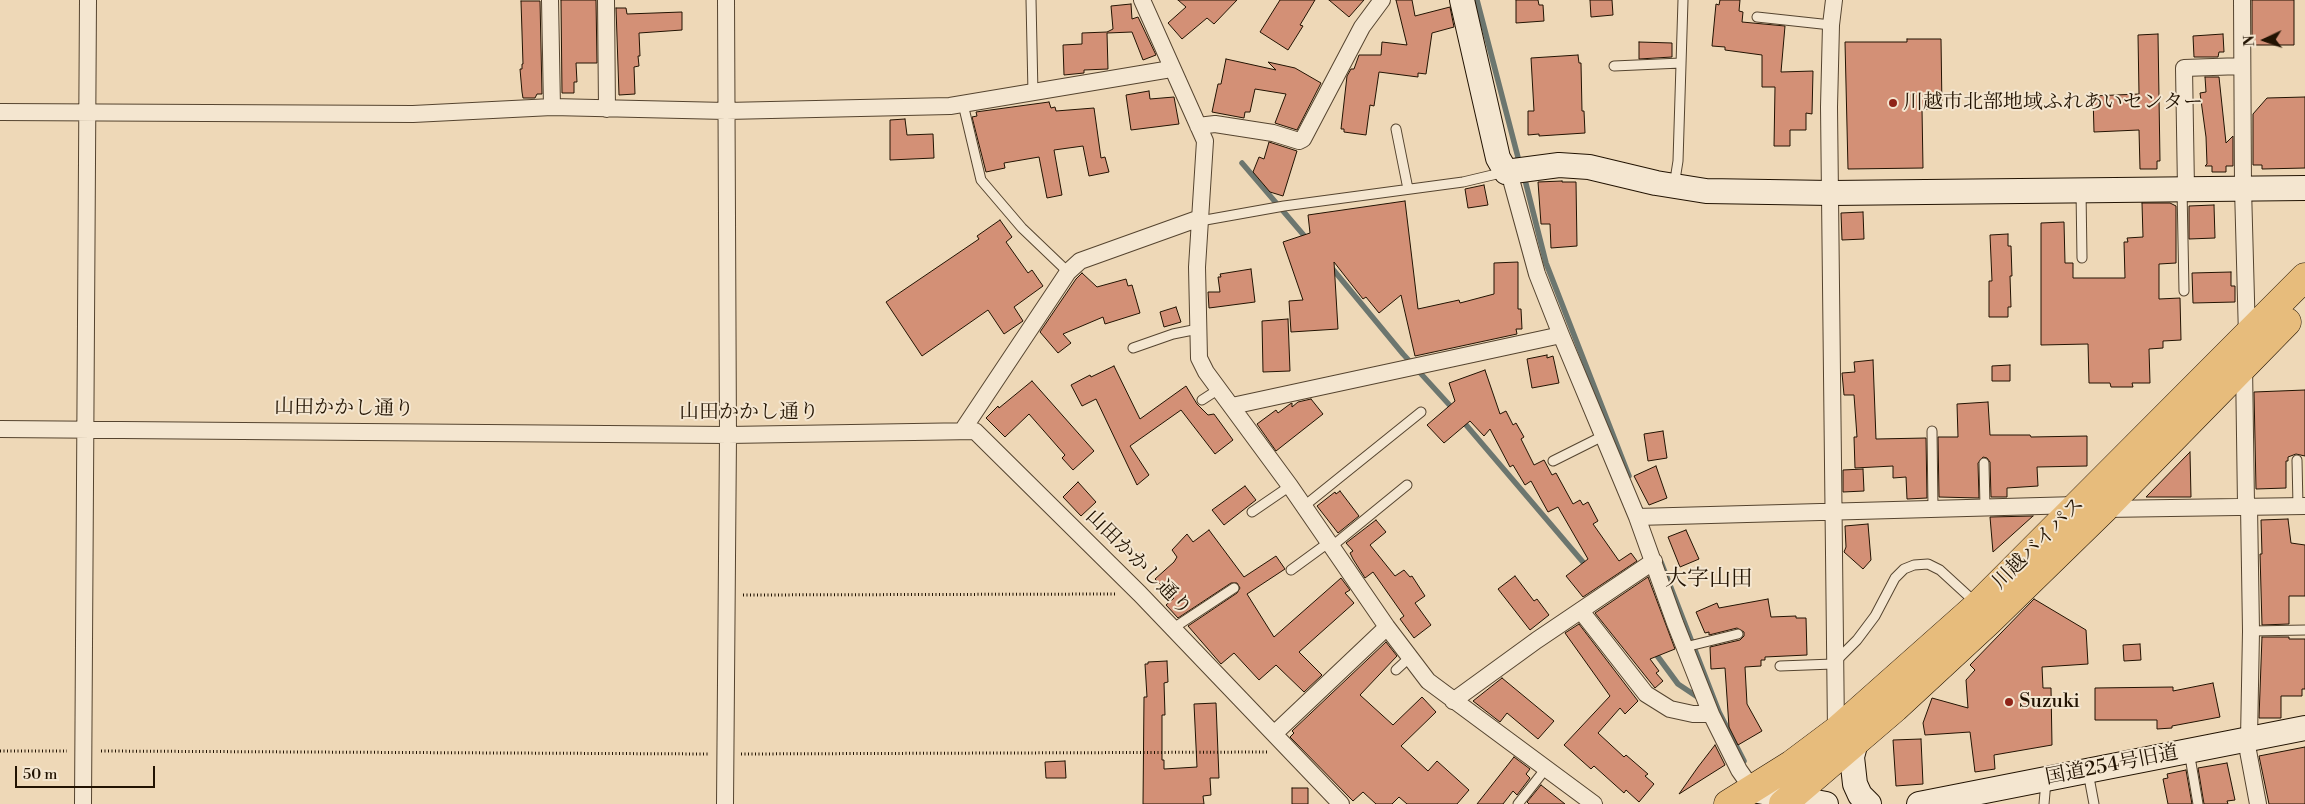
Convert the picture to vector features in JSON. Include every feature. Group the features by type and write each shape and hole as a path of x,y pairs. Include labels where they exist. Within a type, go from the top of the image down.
{"highway":[{"name":"川越バイパス","path":"1787,801 1846,737 2305,277"},
{"name":"川越バイパス","path":"1728,804 1846,737 1989,620 2104,509 2305,303"}],"street":[{"path":"83,804 88,0"},
{"path":"550,0 552,107"},
{"path":"606,0 607,109"},
{"path":"725,804 728,435 726,0"},
{"path":"1142,0 1204,141 1197,267 1199,358 1387,627 1428,681 1453,701 1547,767 1594,804"},
{"path":"1198,126 1215,124 1273,134 1299,141 1303,139 1362,27 1382,0"},
{"path":"1462,0 1498,158 1508,172 1537,274 1637,517 1711,714 1738,770 1753,790 1787,801 1826,804"},
{"path":"1834,0 1831,25 1829,107 1834,511 1833,664 1846,737 1852,756 1855,784 1860,795 1869,804"},
{"path":"2242,0 2246,336"},
{"path":"2184,189 2184,68 2242,66"},
{"path":"0,112 413,114 552,107 726,111 950,106 1171,69"},
{"path":"1508,172 1559,164 1589,167 1674,186 1706,191 1831,193 2305,188"},
{"path":"962,431 1068,272 1080,260 1200,219"},
{"path":"1232,406 1561,335"},
{"path":"2244,365 2250,631 2248,740 2258,804"},
{"name":"山田かかし通り","path":"0,429 85,428 728,435 975,431 1140,594 1341,804"},
{"path":"1637,517 1934,508 2078,506"},
{"path":"2104,509 2301,506"},
{"path":"1453,701 1654,561"},
{"path":"1581,611 1646,694 1670,709 1693,714 1711,714"},
{"path":"1274,734 1387,627"},
{"name":"国道254号旧道","path":"1919,804 2305,728"}],"lane":[{"path":"1032,0 1033,93"},
{"path":"1674,186 1678,161 1683,0"},
{"path":"1757,16 1831,25"},
{"path":"1614,66 1681,63"},
{"path":"963,104 982,180 1022,228 1068,272"},
{"path":"1396,129 1408,189"},
{"path":"1200,219 1463,182 1508,172"},
{"path":"2184,189 2184,291"},
{"path":"2080,190 2082,258"},
{"path":"1133,348 1173,334 1198,329"},
{"path":"1202,400 1219,389"},
{"path":"1303,507 1421,412"},
{"path":"1932,431 1934,508"},
{"path":"1553,461 1603,436"},
{"path":"2297,460 2301,506"},
{"path":"1984,463 1985,507"},
{"path":"1292,570 1330,545 1407,485"},
{"path":"1252,512 1290,486"},
{"path":"1780,666 1833,664 1857,640 1875,616 1895,578 1904,569 1914,565 1928,564 1940,570 1978,605"},
{"path":"1172,628 1234,588"},
{"path":"2250,631 2305,630"},
{"path":"1685,647 1738,634"},
{"path":"1396,670 1409,658"},
{"path":"2189,751 2198,804"},
{"path":"1518,804 1547,767"},
{"path":"2088,771 2094,804"},
{"path":"2044,804 2047,779"}],"path":[{"path":"726,595 1140,594"},
{"path":"0,751 724,754 1290,752"}],"building":[{"path":"561,0 596,0 597,63 576,63 577,82 574,82 574,93 562,93"},
{"path":"1178,0 1237,0 1214,24 1207,18 1182,39 1168,23 1186,7"},
{"path":"1280,0 1315,0 1300,25 1303,26 1288,50 1260,32"},
{"path":"1329,0 1364,0 1349,17"},
{"path":"1396,0 1412,0 1415,16 1450,7 1454,27 1432,33 1426,74 1418,73 1418,77 1379,72 1374,106 1370,105 1366,135 1344,132 1344,129 1341,129 1347,76 1351,69 1354,69 1359,55 1381,55 1382,42 1407,45"},
{"path":"1516,0 1538,0 1539,5 1543,5 1544,21 1516,23"},
{"path":"1590,0 1612,0 1613,15 1591,17"},
{"path":"1720,0 1740,0 1739,11 1743,12 1742,22 1785,26 1781,72 1813,71 1812,114 1806,113 1806,130 1790,130 1790,146 1774,146 1775,87 1762,87 1762,55 1725,50 1725,47 1712,46 1716,4 1719,5"},
{"path":"2252,0 2294,0 2294,45 2252,45"},
{"path":"521,1 540,1 542,94 537,94 535,98 523,98 522,92 520,69 522,69 523,64"},
{"path":"1131,4 1132,19 1138,17 1156,55 1143,60 1132,32 1107,33 1108,69 1084,70 1084,73 1064,75 1063,45 1082,44 1082,33 1107,32 1113,29 1111,6"},
{"path":"616,8 626,8 627,14 682,12 682,30 639,33 639,66 634,67 635,94 619,95"},
{"path":"2158,34 2160,161 2157,161 2157,169 2140,169 2139,130 2094,132 2093,96 2139,94 2138,35"},
{"path":"2223,34 2224,52 2219,52 2218,57 2194,57 2193,36"},
{"name":"川越市北部地域ふれあいセンター","path":"1907,39 1941,39 1942,109 1922,109 1923,168 1848,169 1845,42 1907,42"},
{"path":"1639,42 1672,43 1672,57 1639,59"},
{"path":"1578,55 1579,63 1581,63 1582,111 1584,111 1585,133 1528,135 1528,111 1534,111 1531,58"},
{"path":"1226,59 1276,70 1268,62 1295,68 1321,83 1297,130 1275,123 1286,94 1255,89 1250,112 1245,112 1244,118 1212,112 1218,84 1221,84"},
{"path":"2205,77 2219,77 2226,143 2233,136 2233,166 2226,166 2226,172 2212,172 2212,166 2205,166 2207,164 2206,137 2200,93 2206,92"},
{"path":"1149,91 1150,99 1174,97 1179,124 1131,130 1126,95"},
{"path":"2305,97 2305,168 2262,169 2262,165 2253,165 2253,114 2267,98"},
{"path":"1049,102 1051,108 1055,107 1056,111 1094,108 1101,158 1105,157 1109,172 1089,176 1083,146 1054,150 1062,195 1047,198 1039,157 1004,163 1005,168 986,172 972,117 977,116 976,112"},
{"path":"905,119 907,135 933,134 934,158 890,160 890,120"},
{"path":"1269,142 1297,151 1283,196 1270,192 1253,172 1259,157 1264,159"},
{"path":"1538,182 1576,182 1577,246 1551,248 1550,224 1541,224"},
{"path":"1484,185 1488,205 1468,208 1465,189"},
{"path":"1405,201 1418,309 1459,300 1460,303 1494,294 1494,263 1518,262 1518,309 1521,309 1522,329 1516,329 1517,334 1415,356 1401,295 1379,313 1366,297 1363,299 1334,262 1338,329 1291,332 1289,301 1303,300 1283,242 1310,233 1308,215"},
{"path":"2142,203 2170,203 2176,206 2176,263 2159,264 2159,299 2180,298 2181,340 2163,341 2163,348 2149,349 2150,383 2132,383 2133,387 2111,387 2110,383 2089,383 2088,344 2041,345 2041,223 2064,222 2065,263 2073,263 2073,278 2125,278 2124,242 2128,242 2127,238 2143,237"},
{"path":"2214,205 2215,238 2189,239 2189,206"},
{"path":"1863,212 1864,239 1842,240 1841,213"},
{"path":"1000,220 1012,237 1006,242 1028,273 1032,270 1043,286 1014,307 1023,321 1004,334 988,310 922,356 886,302 979,239 977,236"},
{"path":"2008,234 2008,246 2011,246 2011,307 2008,307 2008,317 1989,317 1989,281 1992,281 1990,235"},
{"path":"1251,269 1255,302 1209,308 1208,292 1220,292 1218,277 1221,277 1220,274"},
{"path":"2231,272 2231,286 2235,286 2235,302 2193,303 2192,273"},
{"path":"1082,273 1097,287 1126,279 1128,286 1132,285 1140,313 1105,324 1103,317 1063,334 1071,343 1058,353 1040,332"},
{"path":"1176,307 1181,322 1164,327 1160,312"},
{"path":"1288,319 1290,371 1263,372 1262,321"},
{"path":"1547,355 1547,358 1553,356 1559,383 1532,388 1527,359"},
{"path":"1873,360 1876,439 1926,438 1927,498 1907,499 1906,477 1893,478 1893,466 1855,468 1854,437 1857,437 1854,395 1844,395 1842,373 1855,372 1854,362"},
{"path":"2010,365 2010,381 1992,381 1992,366"},
{"path":"1114,366 1140,419 1186,386 1197,404 1208,415 1214,414 1233,440 1215,454 1181,410 1130,446 1149,475 1137,485 1096,399 1082,406 1071,385"},
{"path":"1485,370 1500,414 1506,411 1513,425 1516,423 1524,437 1521,439 1534,465 1544,460 1552,475 1556,473 1573,504 1580,500 1583,505 1588,502 1598,521 1593,524 1619,561 1631,553 1637,561 1583,597 1566,576 1588,559 1558,507 1548,512 1531,481 1525,485 1513,465 1510,467 1490,429 1484,436 1470,421 1444,443 1427,425 1455,401 1449,383"},
{"path":"1032,381 1094,451 1073,470 1062,458 1065,455 1029,414 1005,437 986,418 998,406 999,408"},
{"path":"2305,390 2305,456 2296,454 2288,457 2288,461 2286,461 2286,488 2256,489 2254,392"},
{"path":"1311,399 1323,414 1276,451 1257,424 1276,410 1278,413 1292,403 1292,407 1298,402"},
{"path":"1988,402 1990,435 2030,435 2031,437 2087,436 2087,466 2037,467 2038,486 2007,488 2007,497 1991,497 1990,462 1987,458 1983,457 1978,463 1979,498 1939,497 1938,437 1958,437 1957,404"},
{"path":"1663,431 1667,458 1648,461 1644,434"},
{"path":"2190,452 2191,497 2146,497"},
{"path":"1656,466 1667,498 1649,505 1634,476"},
{"path":"1863,469 1864,491 1843,492 1843,470"},
{"path":"1078,482 1096,502 1081,516 1063,497"},
{"path":"1245,486 1256,500 1224,525 1212,510"},
{"path":"1340,491 1359,516 1338,533 1317,506 1335,492 1336,494"},
{"path":"2033,516 1993,552 1990,517"},
{"path":"2288,519 2291,543 2305,545 2305,596 2289,596 2289,624 2262,625 2261,520"},
{"path":"1376,520 1386,532 1370,545 1395,576 1404,570 1410,577 1412,576 1425,596 1415,603 1431,625 1414,638 1400,619 1404,616 1373,572 1365,578 1350,553 1353,551 1346,543"},
{"path":"1868,524 1871,560 1863,569 1844,552 1846,547 1845,526"},
{"path":"1209,530 1244,577 1276,556 1285,569 1247,594 1274,637 1341,578 1350,590 1345,593 1354,603 1299,652 1322,675 1304,692 1276,665 1259,680 1234,653 1221,664 1188,626 1237,593 1240,588 1237,583 1231,583 1178,618 1166,605 1174,598 1155,579 1174,562 1177,557 1172,550 1187,534 1193,542"},
{"path":"1686,530 1699,559 1680,567 1668,537"},
{"path":"1515,576 1534,601 1537,599 1549,615 1530,630 1498,589"},
{"path":"1648,577 1675,649 1650,659 1659,671 1656,673 1663,681 1655,688 1595,613"},
{"path":"1768,599 1771,617 1796,616 1796,618 1806,618 1807,655 1765,657 1765,660 1761,660 1761,666 1745,667 1747,704 1762,731 1738,745 1729,727 1725,668 1711,669 1710,647 1740,640 1744,636 1744,632 1737,628 1709,635 1709,632 1705,633 1696,612 1717,603 1719,608"},
{"name":"Suzuki","path":"2034,599 2086,630 2088,664 2042,667 2043,688 2051,688 2052,745 1994,755 1995,769 1975,772 1970,732 1925,735 1923,723 1932,698 1968,708 1966,680 1975,670 1970,665"},
{"path":"1579,624 1638,701 1625,714 1620,708 1598,733 1624,757 1626,755 1648,774 1645,776 1654,784 1639,802 1626,790 1624,793 1594,766 1591,769 1564,745 1610,696 1565,633"},
{"path":"2262,637 2305,639 2305,689 2302,689 2302,696 2281,696 2281,718 2259,718"},
{"path":"1386,642 1397,656 1360,695 1393,725 1422,697 1436,712 1401,746 1428,771 1437,761 1469,790 1457,804 1407,804 1399,797 1392,804 1376,804 1363,792 1353,801 1290,737 1294,733 1292,731"},
{"path":"2140,644 2141,660 2124,661 2123,645"},
{"path":"1167,661 1168,682 1164,683 1165,715 1162,715 1162,760 1164,760 1164,769 1197,767 1194,704 1216,703 1219,778 1210,778 1211,795 1203,796 1204,804 1143,804 1144,697 1147,697 1145,664 1148,664 1148,662"},
{"path":"1502,678 1554,721 1538,739 1507,713 1500,722 1473,701"},
{"path":"2213,683 2220,717 2172,726 2172,728 2157,729 2157,720 2095,720 2095,688 2173,687 2173,691"},
{"path":"1921,739 1923,784 1896,786 1893,740"},
{"path":"1715,745 1725,765 1679,794 1698,767"},
{"path":"2305,747 2305,804 2269,804 2259,756"},
{"path":"1514,757 1530,769 1526,774 1530,778 1517,795 1513,791 1503,804 1477,804"},
{"path":"1065,761 1066,778 1046,778 1045,762"},
{"path":"2227,763 2235,800 2227,801 2228,804 2204,804 2198,768"},
{"path":"2186,770 2192,804 2168,804 2163,779 2168,778 2167,774"},
{"path":"1541,785 1565,804 1529,804 1527,802"},
{"path":"1292,788 1308,788 1308,804 1292,804"}],"waterway":[{"path":"1477,0 1520,165"},
{"path":"1242,163 1307,239"},
{"path":"1524,176 1546,263 1629,476"},
{"path":"1331,267 1403,354 1454,410"},
{"path":"1461,419 1588,568"},
{"path":"1661,562 1719,712 1744,761"},
{"path":"1653,650 1678,684 1699,698"}],"place":[{"name":"川越市北部地域ふれあいセンター","path":"1893,103"},
{"name":"Suzuki","path":"2009,702"}],"district":[{"name":"大字山田","path":"1709,580"}]}
